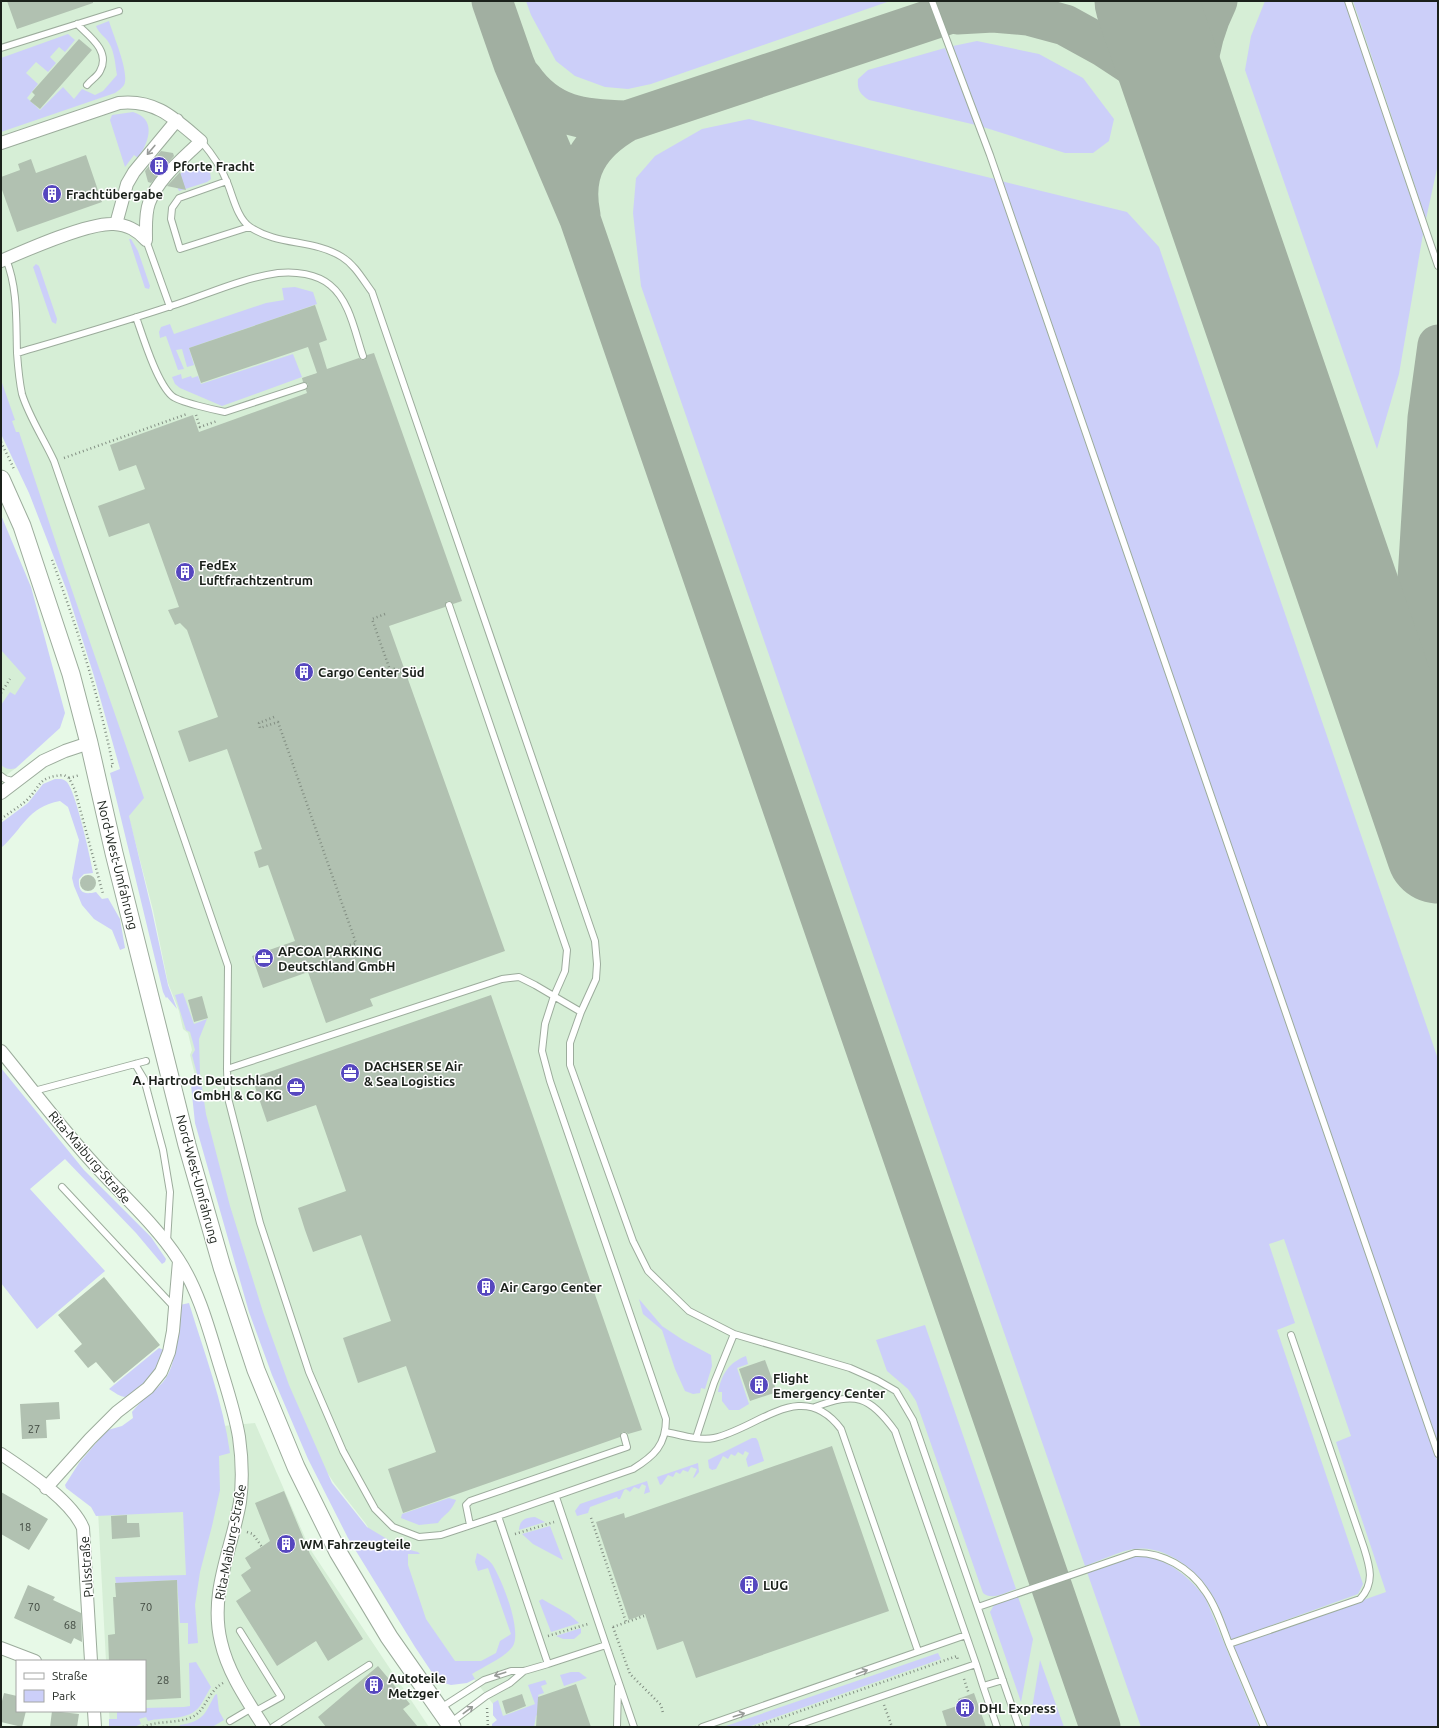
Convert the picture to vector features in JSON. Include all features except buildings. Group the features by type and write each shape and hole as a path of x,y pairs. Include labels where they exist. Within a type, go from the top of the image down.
{"main road":[{"name":"Nord-West-Umfahrung","path":"1,479 22,526 72,674 114,853 187,1145 222,1267 253,1362 296,1467 338,1552 389,1637 450,1725"}],"street":[{"path":"1,144 120,103 134,101 150,105 177,120 201,141 163,180 154,192 148,204 146,240"},
{"path":"116,224 125,189 134,172 177,120"},
{"path":"4,260 67,235 103,224 116,224 136,230 146,240"},
{"path":"1,793 43,761 65,751 89,743"},
{"name":"Rita-Maiburg-Straße","path":"1,1051 92,1162 167,1244 179,1261 194,1290 207,1324 239,1435 242,1472 241,1491 222,1576 217,1608 220,1640 225,1657 234,1677 264,1727"},
{"path":"46,1488 95,1434 117,1412 148,1388 161,1372 169,1352 173,1330 179,1261"},
{"name":"Pulsstraße","path":"1,1454 72,1509 79,1518 83,1528 91,1660"},
{"path":"1,1648 32,1660"},
{"path":"94,1712 95,1727"}],"lane":[{"path":"932,1 990,155 1438,1454"},
{"path":"1348,1 1438,266"},
{"path":"1,48 119,11"},
{"path":"76,24 95,41 102,51 103,59 100,71 87,85"},
{"path":"201,141 215,158 227,181 240,215 249,227 270,238 323,248 343,257 357,270 372,292 595,941 597,964 596,979 580,1012 570,1043 570,1065 633,1241 648,1272 689,1311 734,1334 850,1368 877,1380 896,1391 913,1420 1019,1727"},
{"path":"227,181 179,198 172,208 170,219 180,249 249,227"},
{"path":"146,240 170,307"},
{"path":"4,260 12,275 15,290 17,353 22,394 54,461 228,966 228,1098 260,1223 309,1372 343,1451 375,1509 393,1527 419,1537 441,1534 470,1525 556,1497 633,1469 646,1461 655,1452 663,1440 666,1432 666,1419 550,1081 542,1051 545,1024 554,996 565,971 567,950 449,605"},
{"path":"17,353 170,307 258,277 280,273 304,274 330,285 339,295 348,313 363,356"},
{"path":"136,317 163,385 173,396 214,410 225,412 304,386"},
{"path":"1,776 5,779 16,782"},
{"path":"227,1069 502,979 519,977 580,1012"},
{"path":"34,1091 146,1061"},
{"path":"135,1064 144,1079 164,1157 170,1192 167,1244"},
{"path":"62,1187 174,1307"},
{"path":"696,1438 714,1383 734,1334"},
{"path":"1230,1644 1360,1599 1366,1593 1370,1584 1370,1574 1364,1548 1291,1335"},
{"path":"666,1432 696,1438 714,1438 731,1432 779,1409 791,1406 815,1407 846,1398 856,1399 867,1403 877,1410 895,1431 997,1727"},
{"path":"815,1407 830,1416 841,1429 918,1651"},
{"path":"470,1525 466,1505 470,1501 627,1447 624,1436"},
{"path":"556,1497 634,1727"},
{"path":"498,1516 548,1664"},
{"path":"978,1607 1135,1553 1153,1554 1167,1559 1179,1566 1198,1581 1209,1598 1230,1644 1264,1727"},
{"path":"230,1721 281,1697 240,1631"},
{"path":"702,1727 781,1701 966,1635"},
{"path":"438,1709 484,1680 511,1671 524,1671 606,1645"},
{"path":"792,1727 976,1664"},
{"path":"273,1727 369,1665"},
{"path":"450,1725 486,1696 510,1683 524,1671"},
{"path":"983,1686 1003,1680"},
{"path":"617,1727 618,1682"}],"path":[{"path":"54,461 194,412 200,427 221,420"},
{"path":"385,614 372,619 390,670 397,668 400,673 392,676"},
{"path":"1,693 10,679"},
{"path":"274,718 258,723 260,728 278,722 356,943 335,950"},
{"path":"1,819 27,800 39,783 46,778 64,775 68,778 75,790 103,894"},
{"path":"591,1518 626,1622"},
{"path":"505,1537 564,1519"},
{"path":"246,1532 253,1534 262,1547"},
{"path":"601,1631 644,1616"},
{"path":"539,1639 598,1621"},
{"path":"613,1626 630,1674 661,1705 663,1713"},
{"path":"143,1727 151,1723 182,1721 193,1717 203,1709 210,1694 220,1685 234,1677"},
{"path":"486,1696 488,1727"}],"shaded area":[{"path":"1,1 1438,1 1438,1727 503,1727 493,1715 493,1704 471,1675 460,1673 390,1567 366,1524 334,1483 313,1451 278,1375 198,1111 195,1075 190,1055 192,1050 188,1033 183,1029 179,1011 168,983 153,910 118,776 121,766 77,608 1,424"},
{"path":"1,646 29,679 13,765 16,768 1,779"},
{"path":"255,1423 310,1549 429,1727 110,1727 109,1712 146,1712 146,1660 106,1660 98,1511 126,1435"}],"green space":[{"path":"526,1 890,1 651,84 628,89 605,87 575,76 556,61 531,15"},
{"path":"1265,1 1345,1 1423,234 1399,374 1377,449 1245,70 1251,36"},
{"path":"1353,1 1438,1 1438,164 1426,219"},
{"path":"109,21 123,63 125,72 124,85 115,93 1,132 1,58 68,34 75,40 65,52 59,47 50,57 56,63 48,72 36,62 26,73 38,84 27,98 40,110 63,87 74,99 82,89 95,95 103,91 117,75 114,55 111,47 96,26"},
{"path":"977,41 1039,54 1083,78 1114,119 1109,141 1093,153 1065,153 983,127 953,46"},
{"path":"945,48 976,125 869,100 863,96 860,91 858,79 868,70"},
{"path":"133,112 141,115 145,120 148,125 149,132 148,138 138,158 134,155 125,167 110,120 112,115"},
{"path":"749,119 995,179 1438,1463 1438,1727 1267,1727 1233,1646 1386,1592 1336,1442 1351,1436 1284,1239 1269,1244 1295,1323 1277,1330 1363,1584 1358,1594 1231,1640 1220,1609 1209,1590 1182,1562 1158,1551 1134,1549 1085,1566 641,286 633,213 636,178 655,156 702,129"},
{"path":"194,166 205,167 210,172 211,179 207,182 179,191 174,180 181,173"},
{"path":"1001,181 1127,212 1159,247 1438,1059 1438,1445"},
{"path":"129,239 131,239 138,251 150,286 149,289 145,288"},
{"path":"36,264 39,266 57,319 56,324 52,322 33,267"},
{"path":"295,287 313,292 317,304 189,348 194,365 187,367 182,349 176,350 184,369 178,370 166,336 160,338 159,332 161,327 170,324 174,334 266,303 284,300 282,288"},
{"path":"293,354 302,377 222,406 180,388 175,384 172,377 181,374 182,379 191,376 192,378 198,376 201,384"},
{"path":"1,380 15,420 12,421 16,432 19,432 144,798 129,816 168,985 177,1009 167,997 166,998 163,992 110,773 120,769 94,676 67,591 29,493 1,434"},
{"path":"1,515 31,587 65,713 60,728 16,768 11,769 1,765 1,705 10,692 15,695 26,678 1,650"},
{"path":"55,779 66,781 71,788 89,853 93,873 84,874 79,879 81,890 85,893 96,892 102,899 108,898 120,919 125,948 120,950 112,930 94,919 82,905 74,886 72,878 79,840 68,807 60,801 40,808 26,820 1,848 1,823 28,803 43,784"},
{"path":"183,993 194,1024 207,1019 199,1039 200,1074 206,1114 230,1206 263,1312 289,1385 332,1483 367,1527 402,1548 418,1552 420,1554 408,1554 408,1565 426,1619 455,1661 481,1661 496,1653 500,1641 511,1634 488,1568 478,1571 475,1562 477,1553 492,1564 501,1581 513,1617 515,1638 513,1646 500,1658 472,1674 475,1679 467,1683 451,1685 444,1683 433,1674 415,1647 348,1538 308,1459 272,1375 249,1312 195,1123 191,1085 198,1085 192,1055 195,1050 190,1032 186,1030 175,995"},
{"path":"1,1068 84,1170 151,1237 166,1259 162,1264 136,1233 65,1159 30,1189 105,1271 37,1329 1,1283"},
{"path":"639,1299 662,1326 683,1340 711,1355 712,1366 705,1389 701,1388 700,1393 693,1394 685,1391 675,1369 662,1330 643,1314"},
{"path":"189,1303 218,1396 230,1453 219,1456 220,1490 200,1572 195,1605 198,1643 188,1644 188,1623 180,1623 177,1580 116,1583 115,1577 186,1575 183,1512 96,1516 91,1507 66,1488 65,1485 79,1463 102,1436 108,1430 122,1426 133,1418 132,1412 163,1382 168,1375 174,1356 180,1305"},
{"path":"925,1325 1016,1589 999,1595 991,1596 983,1593 916,1401 908,1389 887,1371 876,1340"},
{"path":"159,1348 164,1350 157,1368 151,1377 138,1390 129,1396 124,1397 109,1389"},
{"path":"746,1356 748,1364 737,1368 749,1404 739,1410 729,1410 722,1401 722,1392 718,1392 724,1375 730,1366"},
{"path":"752,1438 756,1438 758,1441 764,1461 748,1467 746,1459 749,1453 745,1451 743,1455 738,1452 735,1456 731,1454 728,1459 723,1456 716,1469 712,1470 709,1468 708,1460"},
{"path":"698,1463 699,1472 695,1477 693,1478 697,1469 691,1467 688,1472 683,1470 680,1474 676,1472 673,1477 668,1475 660,1485 657,1477"},
{"path":"647,1481 650,1492 644,1494 646,1486 642,1484 639,1489 634,1487 630,1492 626,1489 624,1490 620,1499 617,1497 590,1507 588,1513 577,1516 575,1511 580,1504"},
{"path":"449,1498 456,1500 450,1511 438,1523 419,1525 401,1518 402,1514"},
{"path":"535,1517 545,1522 519,1530 522,1521"},
{"path":"550,1526 563,1560 533,1544 522,1534"},
{"path":"1136,1556 1156,1559 1175,1568 1191,1581 1205,1597 1259,1727 1141,1727 1087,1572"},
{"path":"1018,1597 1033,1639 1021,1702 990,1612 994,1605"},
{"path":"542,1599 570,1615 579,1623 551,1632 539,1601"},
{"path":"581,1628 581,1633 574,1639 563,1639 556,1636"},
{"path":"938,1653 941,1659 748,1727 723,1727"},
{"path":"1040,1660 1064,1727 1029,1727"},
{"path":"196,1662 211,1687 200,1706 195,1711 176,1718 148,1721 146,1717 139,1719 141,1724 134,1727 109,1727 109,1719 117,1719 117,1712 146,1712 146,1708 190,1706 189,1663"},
{"path":"571,1672 579,1672 587,1678 564,1686 560,1675"},
{"path":"545,1680 547,1684 541,1686 544,1693 538,1695 543,1708 536,1716 534,1727 492,1727 492,1724 497,1720 493,1715 493,1703 498,1700 503,1716 535,1704 528,1685"},
{"path":"217,1694 219,1711 224,1720 212,1727 179,1727 180,1725 199,1719"}],"taxiway":[{"path":"492,1 514,64 580,219 1100,1727"},
{"path":"580,215 578,185 586,160 602,139 627,121 987,1"},
{"path":"1200,149 1197,129 1196,73 1203,37 1217,1"},
{"path":"957,14 993,12 1028,15 1065,25 1105,47 1137,68 1161,95 1184,126 1203,167"},
{"path":"522,78 532,91 544,101 568,114 596,119 627,121"},
{"path":"1438,345 1428,418 1418,579 1426,705 1438,781"}],"runway":[{"path":"1146,1 1438,852"}],"place":[{"name":"Pforte Fracht","path":"159,166"},
{"name":"Frachtübergabe","path":"52,194"},
{"name":"FedEx Luftfrachtzentrum","path":"185,572"},
{"name":"Cargo Center Süd","path":"304,672"},
{"name":"APCOA PARKING Deutschland GmbH","path":"264,958"},
{"name":"DACHSER SE Air & Sea Logistics","path":"350,1073"},
{"name":"A. Hartrodt Deutschland GmbH & Co KG","path":"296,1087"},
{"name":"Air Cargo Center","path":"486,1287"},
{"name":"Flight Emergency Center","path":"759,1385"},
{"name":"WM Fahrzeugteile","path":"286,1544"},
{"name":"LUG","path":"749,1585"},
{"name":"Autoteile Metzger","path":"374,1685"},
{"name":"DHL Express","path":"965,1708"}]}
